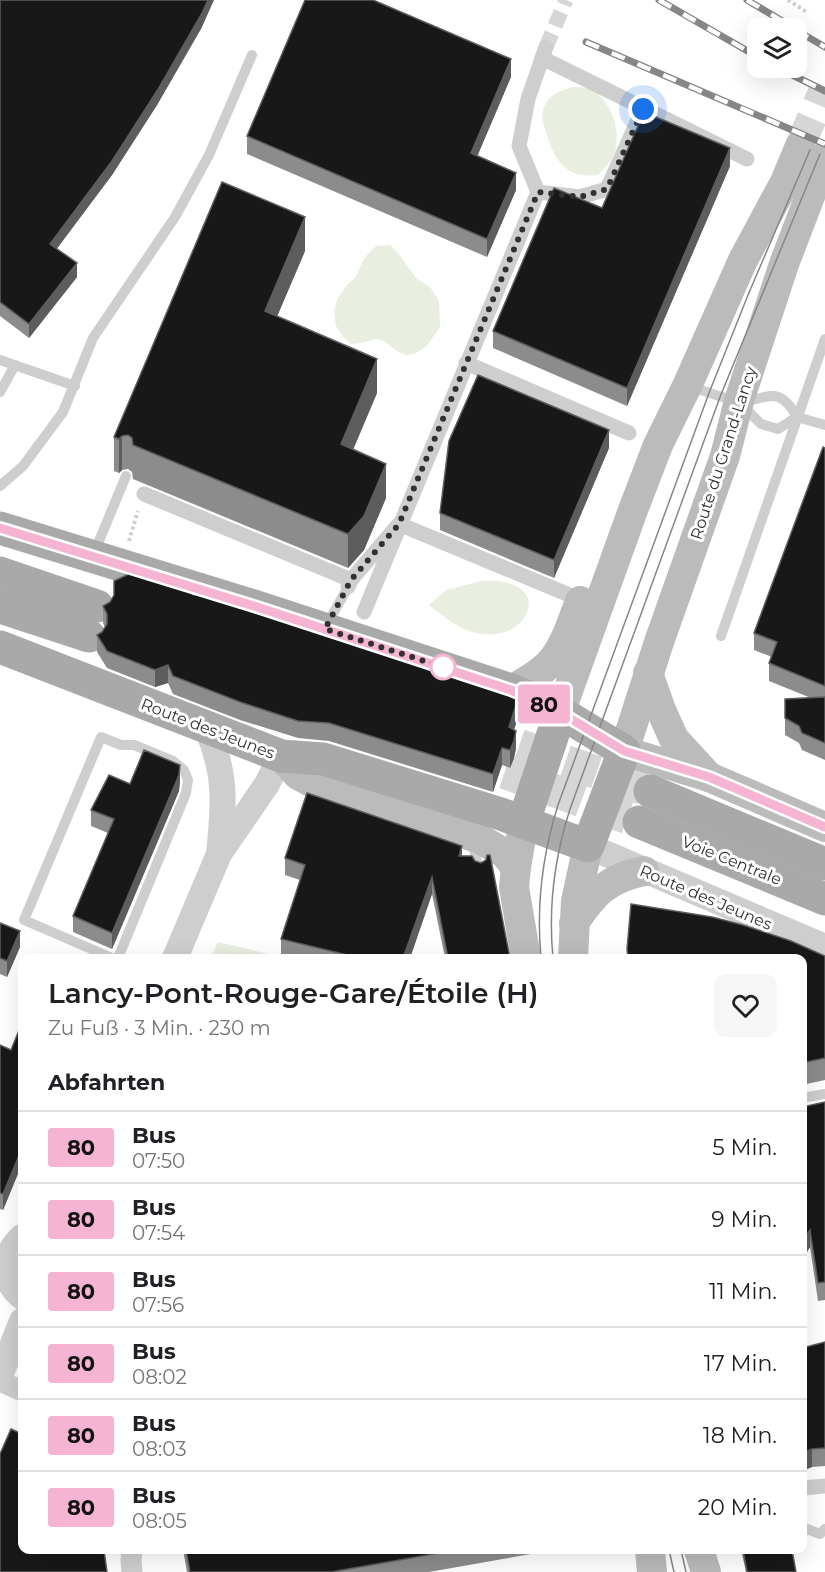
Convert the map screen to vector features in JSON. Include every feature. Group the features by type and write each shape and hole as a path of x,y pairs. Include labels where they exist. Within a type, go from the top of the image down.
{"main road":[{"name":"Route du Grand-Lancy","path":"560,713 658,445 688,384 742,260 785,182 813,151"},
{"name":"Route du Grand-Lancy","path":"624,751 648,673 725,456 739,401 784,264 813,151"},
{"path":"511,690 537,674 555,657 566,638 586,587 633,510"},
{"path":"0,528 93,556 323,634 511,690 560,713 624,751 709,777 825,827"},
{"path":"0,573 93,621 0,607"},
{"name":"Route des Jeunes","path":"0,647 207,728 285,746 524,821 588,846"},
{"path":"648,673 661,710 675,739 709,777"},
{"path":"525,954 514,887 516,867 524,821 560,713"},
{"path":"285,746 298,775 315,784 480,839 504,854 516,867"},
{"path":"573,954 579,880 588,846 624,751"},
{"name":"Voie Centrale","path":"650,791 825,864"},
{"name":"Voie Centrale","path":"639,822 825,899"},
{"path":"574,923 600,889 619,878 644,871"},
{"path":"650,1554 652,1572"},
{"path":"700,1554 706,1572"}],"street":[{"path":"364,612 538,192 519,147 528,99 544,53 643,109 747,159"},
{"path":"538,192 580,197 607,189 643,109"},
{"path":"466,363 629,433"},
{"path":"144,494 349,584 399,524"},
{"path":"399,524 567,594"},
{"path":"207,728 221,770 223,814 219,854"},
{"path":"177,954 219,854 267,784 285,746"},
{"name":"Route des Jeunes","path":"588,846 825,947"},
{"path":"10,1248 7,1269 13,1288 18,1293"},
{"path":"0,1376 18,1331"},
{"path":"0,1381 18,1389"},
{"path":"807,1488 825,1486"},
{"path":"132,1554 132,1572"}],"lane":[{"path":"0,486 23,466 63,412 93,338 175,217 209,155 252,55"},
{"path":"721,636 825,339"},
{"path":"0,360 75,386"},
{"path":"0,392 15,365"},
{"path":"688,384 720,397 739,401 770,395 790,404 797,417 825,425"},
{"path":"739,401 761,424 778,429 797,417"},
{"path":"93,556 126,476"},
{"path":"323,634 349,584"},
{"path":"102,954 24,921 100,737 121,745 134,745 173,761 184,771 188,780 186,793 120,954"},
{"path":"470,836 480,873"},
{"path":"807,1097 825,1094"},
{"path":"807,1528 823,1531"}],"path":[{"path":"788,0 808,13"}],"shaded area":[{"path":"572,87 587,88 595,92 606,103 614,119 617,136 615,152 598,175 578,174 570,171 563,166 549,142 542,118 543,108 556,93"},
{"path":"390,245 417,279 430,287 439,301 440,327 426,347 414,354 406,355 384,341 376,339 351,344 336,326 334,312 337,300 355,278 365,257 376,246"},
{"path":"481,581 504,582 520,588 528,597 528,608 523,619 513,628 498,634 480,634 460,627 429,605 446,590"},
{"path":"218,942 268,954 212,954"}],"building":[{"path":"0,0 208,0 157,91 112,161 50,244 77,263 29,324 0,302"},
{"path":"305,0 373,0 511,59 471,153 516,173 487,239 247,136"},
{"path":"644,112 730,148 627,388 493,331 554,188 602,208"},
{"path":"222,182 305,217 265,311 377,359 341,444 386,464 364,516 348,534 133,445 132,438 128,435 119,439 114,437"},
{"path":"478,375 609,430 554,560 440,513 449,441"},
{"path":"823,447 825,448 825,686 769,663 777,642 754,633"},
{"path":"135,571 182,586 194,595 200,591 519,696 509,727 516,731 510,750 502,748 493,774 329,723 298,721 173,676 168,665 155,670 107,651 97,635 107,624 107,614 103,606 110,602 114,595 114,581"},
{"path":"825,697 825,743 802,733 799,726 785,718 785,699"},
{"path":"144,750 180,765 179,775 112,933 73,916 114,819 91,810 109,775 130,784"},
{"path":"307,793 462,846 459,856 472,856 475,861 481,863 486,860 487,855 490,855 509,954 447,954 432,877 404,954 343,954 281,939 305,865 285,858"},
{"path":"631,904 712,917 743,925 791,941 825,956 825,1058 807,1062 807,954 628,954"},
{"path":"0,923 20,931 7,961 0,958"},
{"path":"18,1033 18,1158 3,1194 0,1193 0,1045 11,1050"},
{"path":"825,1102 825,1282 818,1283 810,1230 807,1235 807,1106"},
{"path":"825,1342 825,1448 807,1451 807,1347"},
{"path":"11,1429 18,1432 18,1554 105,1554 107,1572 0,1572 0,1454"},
{"path":"187,1554 433,1554 331,1572 190,1572"},
{"path":"744,1554 793,1554 796,1572 747,1572"}],"tunnel":[{"path":"546,47 566,0"},
{"path":"800,146 825,87"},
{"path":"473,729 650,791"},
{"path":"458,757 639,822"}],"tram line":[{"path":"541,954 539,919 544,862 558,805 709,393 810,150"},
{"path":"553,954 551,920 556,865 570,809 720,397 820,154"},
{"path":"670,1554 674,1572"},
{"path":"682,1554 686,1572"}],"railway":[{"path":"659,0 747,51"},
{"path":"747,0 777,18"},
{"path":"807,36 825,47"},
{"path":"586,42 825,144"},
{"path":"798,78 825,91"}],"bus line":[{"name":"80","path":"0,528 257,607 511,690 553,708 624,751 709,777 825,827"}],"route":[{"path":"443,667 325,629 351,580 399,524 538,192 580,197 607,189 643,109"}]}
